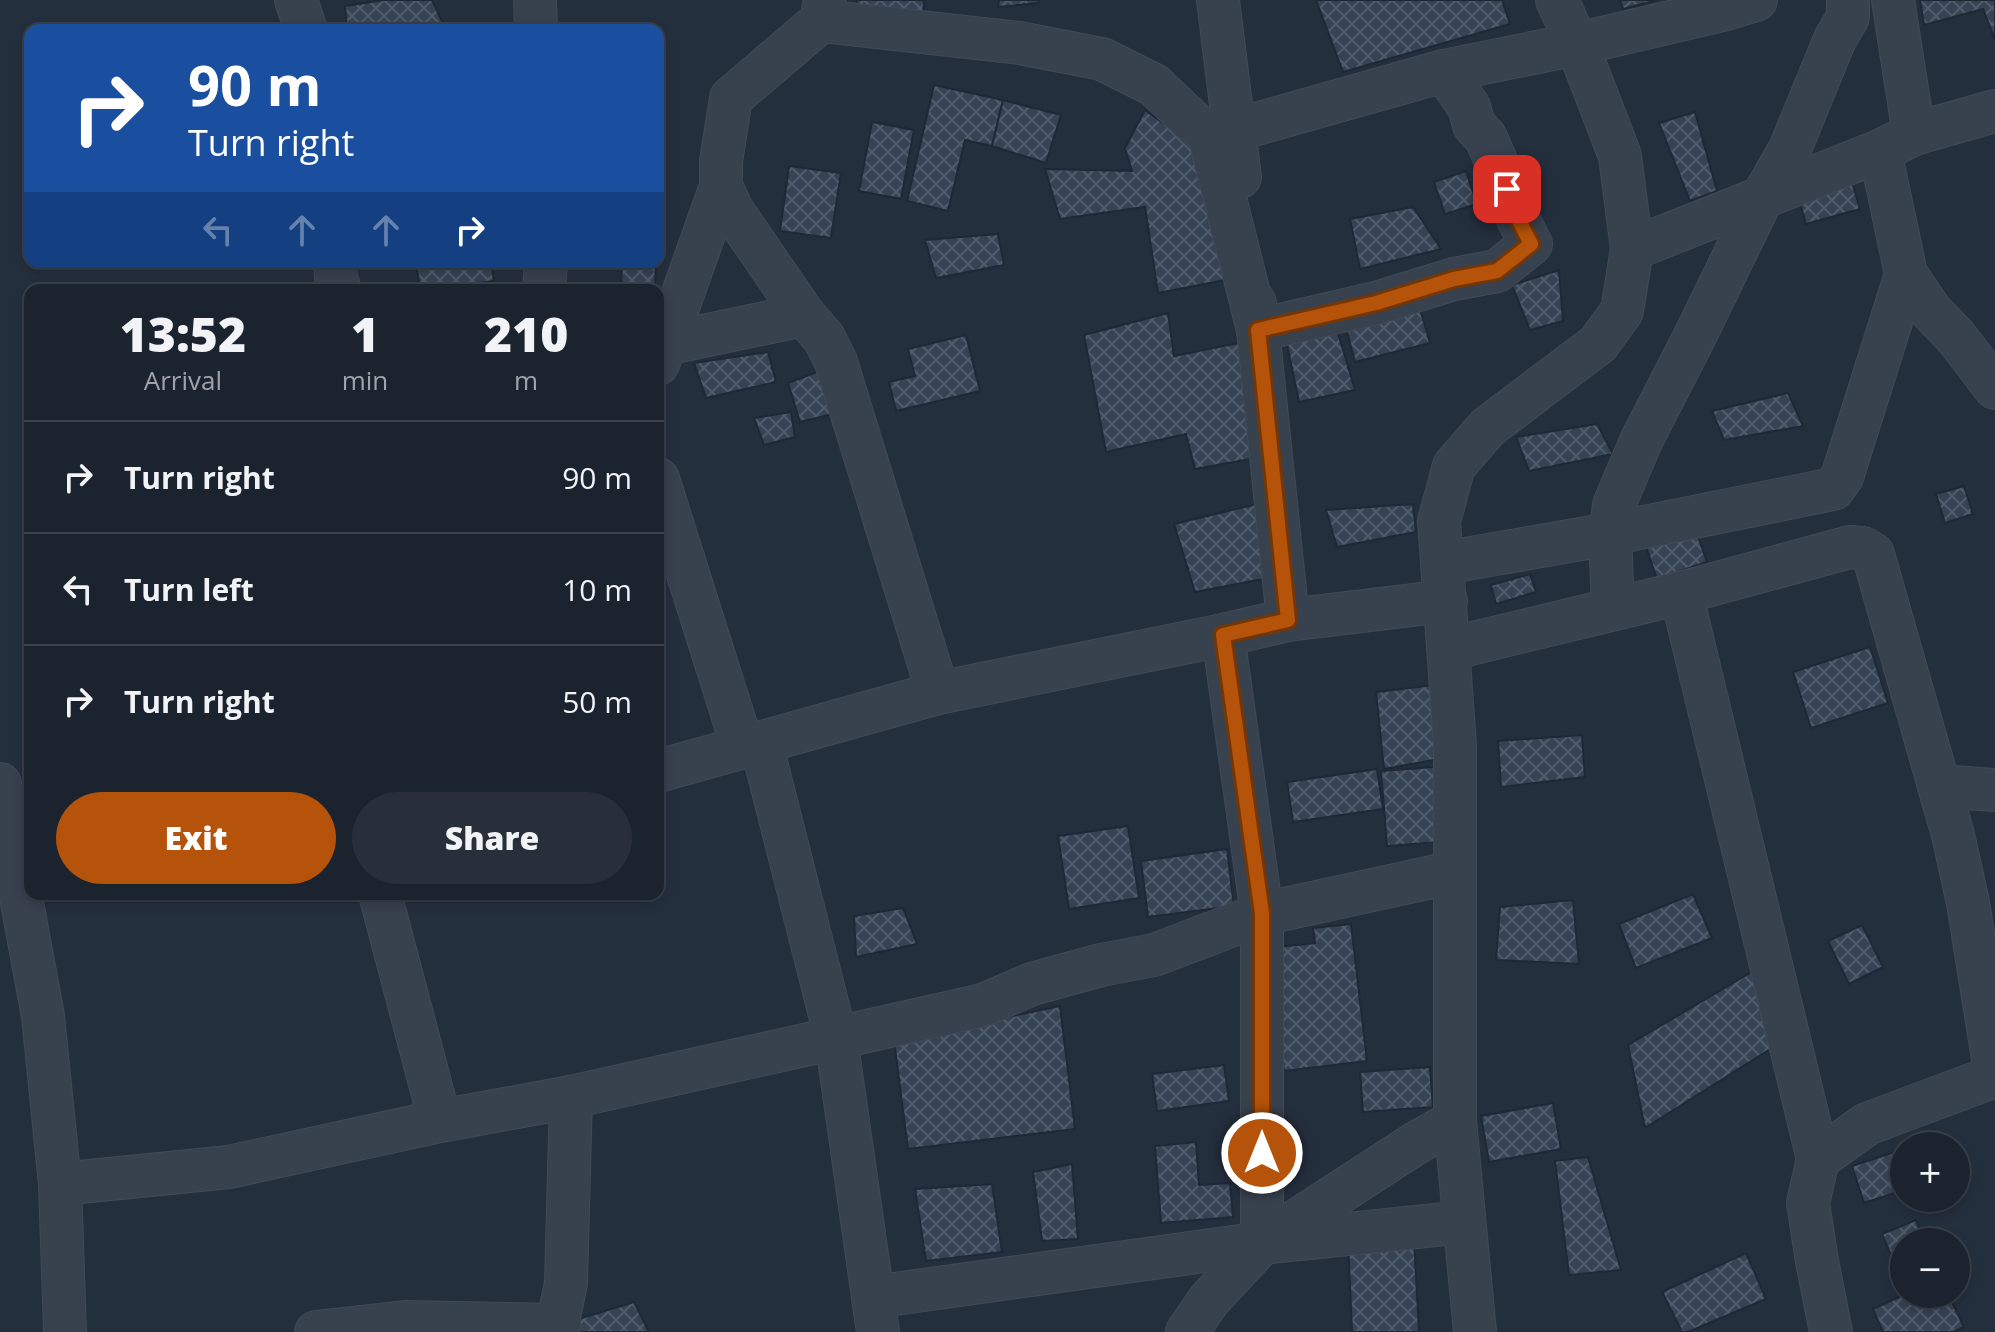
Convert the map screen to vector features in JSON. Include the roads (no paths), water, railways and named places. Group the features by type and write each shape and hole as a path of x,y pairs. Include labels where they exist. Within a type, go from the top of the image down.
{"street":[{"path":"296,0 304,24"},
{"path":"535,0 536,24"},
{"path":"1218,0 1222,134 1258,330 1288,620"},
{"path":"1475,1332 1455,1121 1455,745 1439,521 1454,466 1488,427 1598,344 1622,311 1632,249 1620,156 1557,0"},
{"path":"1613,609 1610,534 1614,505 1641,441 1762,198 1790,149 1835,39 1848,17 1848,0"},
{"path":"664,769 938,693 1223,635 1444,582 1610,534 1833,489 1842,477 1906,274 1897,143 1893,0"},
{"path":"1222,134 1444,71 1577,44 1735,3"},
{"path":"664,348 721,186 721,161 731,98 823,11 1102,59 1154,85 1222,134"},
{"path":"1258,330 1376,303 1454,279 1497,271 1531,244 1515,213 1486,138 1474,125 1469,107 1444,71"},
{"path":"1632,249 1897,143 1995,111"},
{"path":"721,186 732,210 804,315 824,338 836,362 938,693"},
{"path":"1906,274 1931,311 1956,337 1995,388"},
{"path":"664,353 804,315"},
{"path":"664,496 752,745 836,1038 875,1314 1262,1243 1464,1222"},
{"path":"1449,649 1681,593 1850,547 1863,548 1873,554 1953,835 1968,903 1995,1074 1867,1124 1818,1159"},
{"path":"1681,593 1818,1159 1808,1203 1831,1332"},
{"path":"1223,635 1262,914 1262,1243"},
{"path":"0,784 20,845 24,875"},
{"path":"1939,786 1995,790"},
{"path":"60,1184 229,1167 440,1121 571,1097 836,1038 983,1005 1062,974 1154,955 1262,914 1455,872"},
{"path":"27,900 60,1184 65,1332"},
{"path":"382,900 440,1121"},
{"path":"316,1332 405,1322 558,1328 566,1283 571,1097"},
{"path":"1187,1332 1209,1300 1262,1243 1455,1121"}]}
